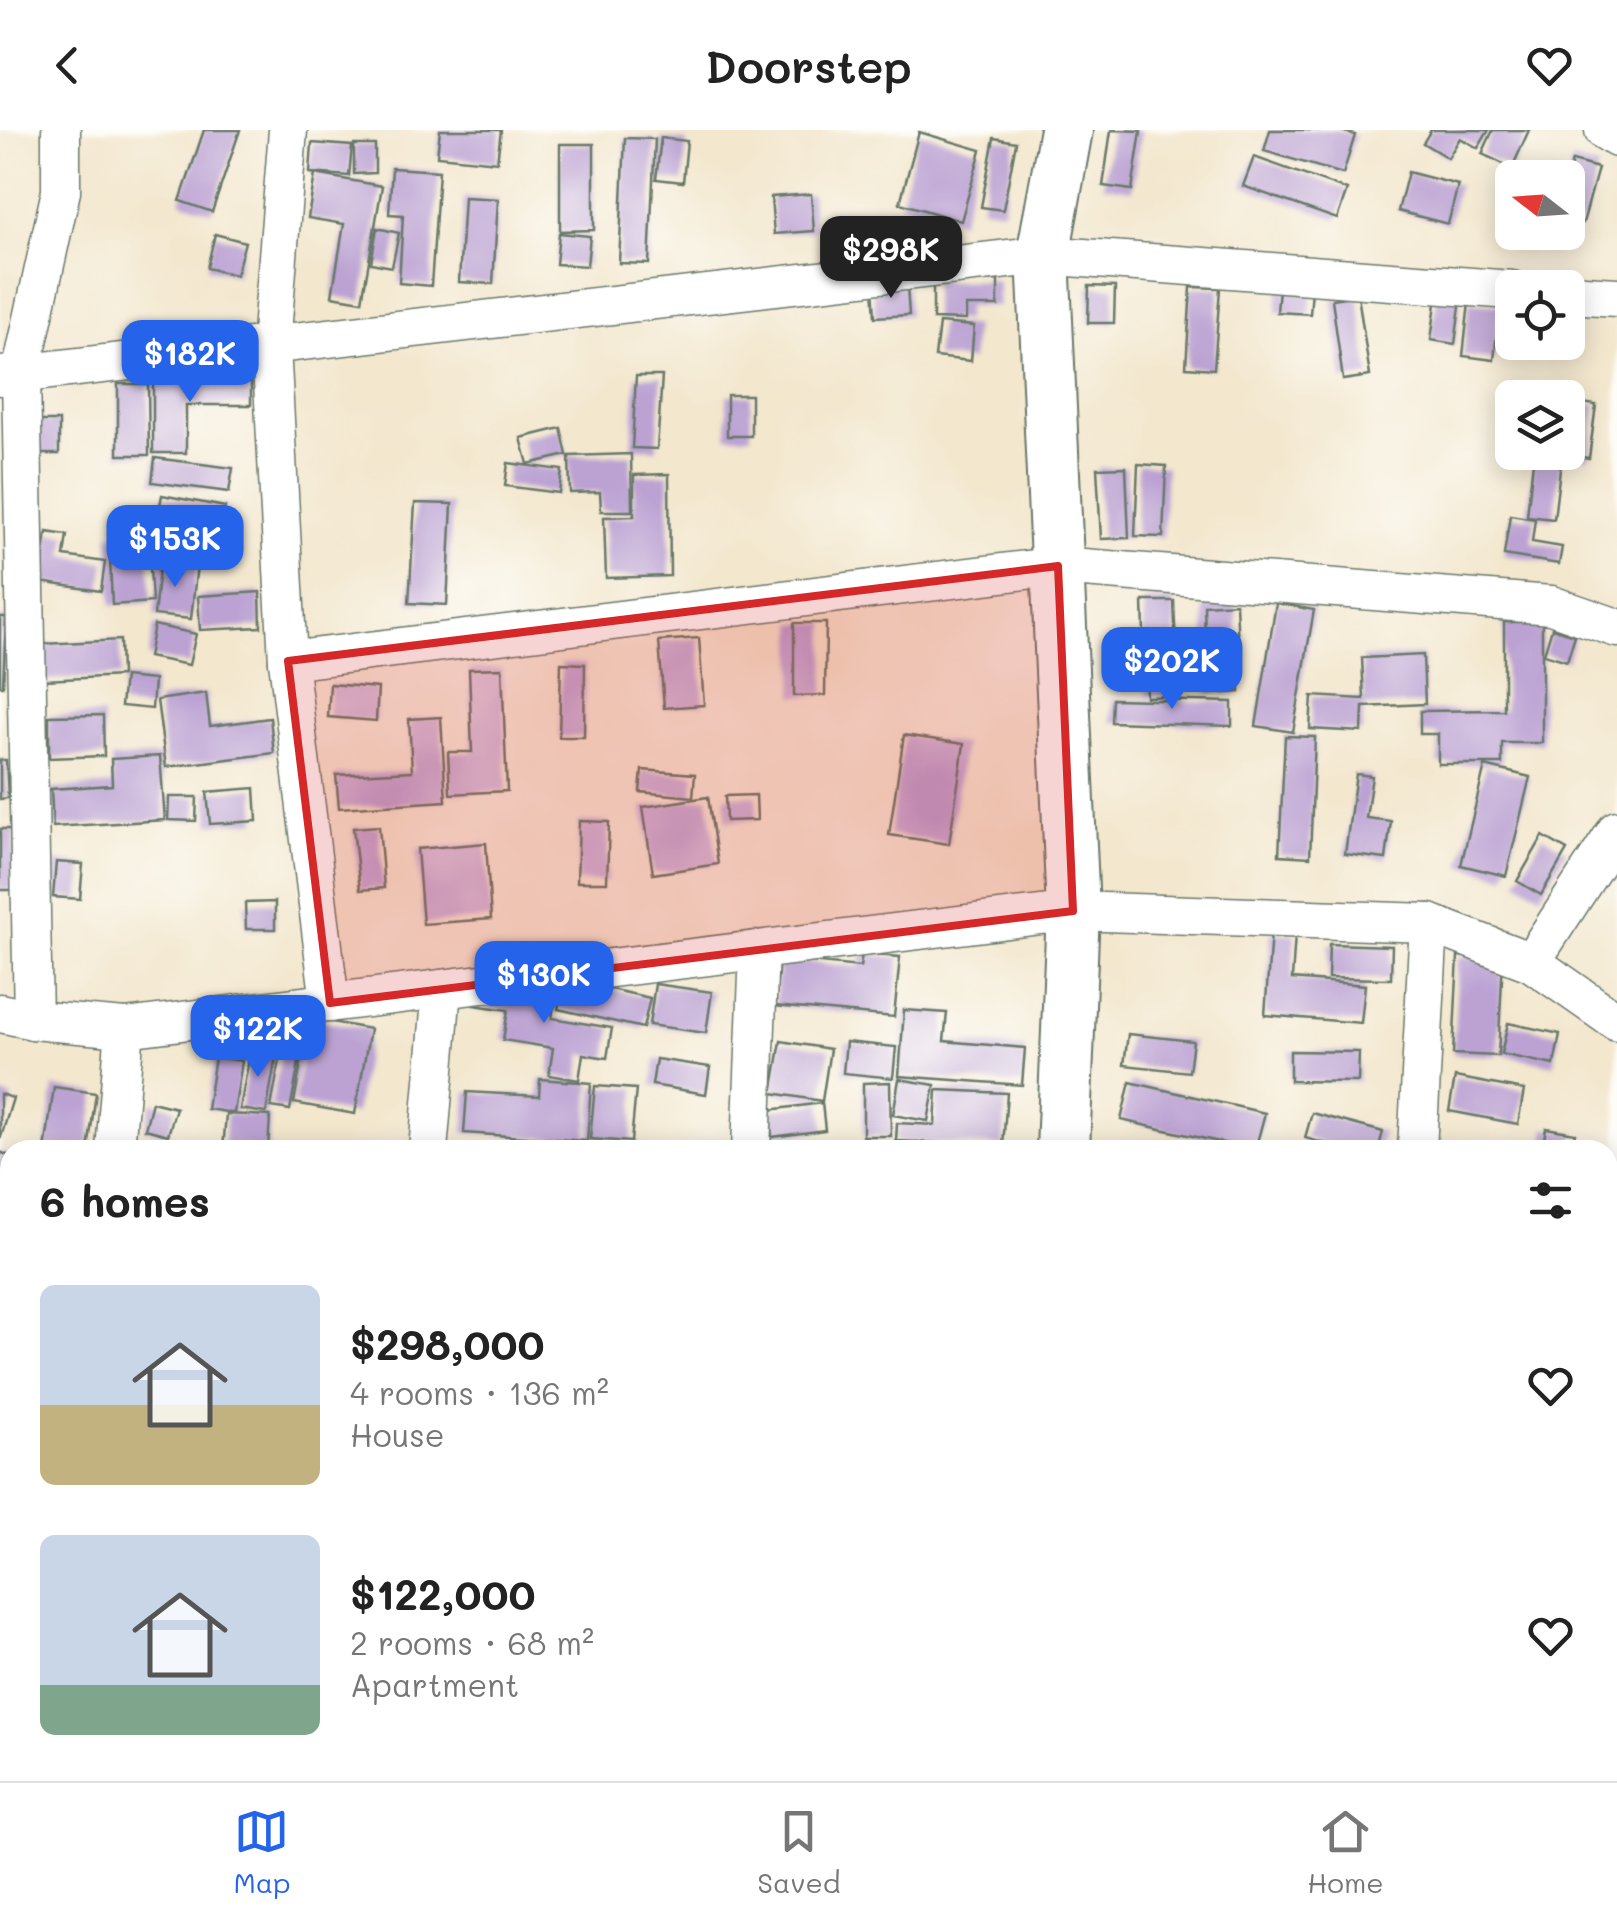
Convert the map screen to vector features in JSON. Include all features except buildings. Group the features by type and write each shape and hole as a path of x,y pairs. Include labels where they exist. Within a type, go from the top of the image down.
{"street":[{"path":"60,130 62,191 11,375 17,1016 125,1028 1073,911 1429,923 1531,962 1617,1022"},
{"path":"288,130 271,346 288,661 330,1003"},
{"path":"1063,1140 1073,911 1043,255 1066,130"},
{"path":"1604,130 1617,138"},
{"path":"11,375 1043,255 1495,289"},
{"path":"1585,295 1617,297"},
{"path":"288,661 1058,566 1551,605 1617,628"},
{"path":"1531,962 1617,830"},
{"path":"1417,1140 1429,923"},
{"path":"751,1140 759,950"},
{"path":"429,1140 442,989"},
{"path":"116,1140 125,1028"}],"highlighted area":[{"path":"1058,566 1073,911 330,1003 288,661"}]}
